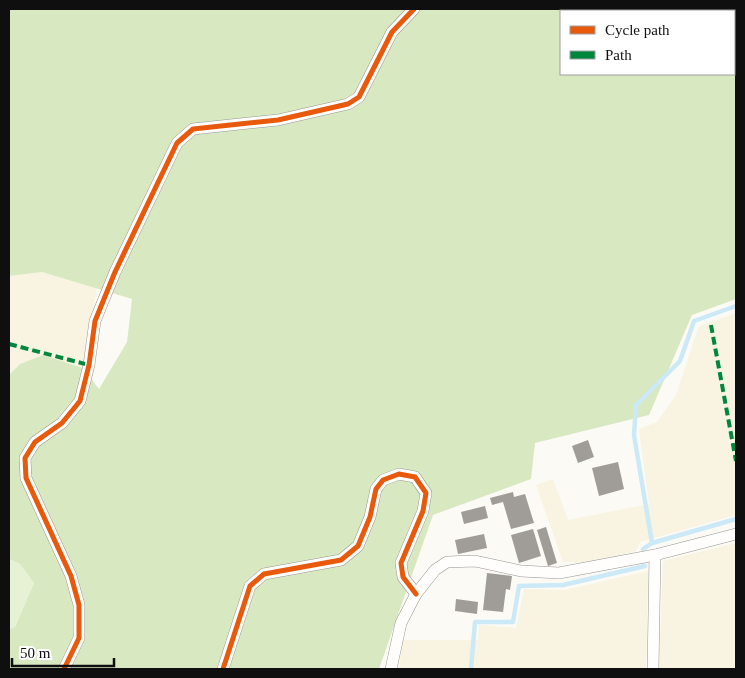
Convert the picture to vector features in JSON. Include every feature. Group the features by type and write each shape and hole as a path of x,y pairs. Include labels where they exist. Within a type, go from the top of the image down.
{"street":[{"path":"64,669 79,638 79,605 72,576 26,478 25,458 35,442 62,423 80,402 89,365 95,321 115,272 178,143 193,128 278,120 348,104 359,98 392,32 414,9"},
{"path":"223,669 250,586 264,574 341,560 358,546 370,516 376,489 383,480 399,474 415,478 426,493 423,511 401,563 403,577 416,594"},
{"path":"391,669 402,623 416,594 434,570 447,562 475,561 521,571 559,574 655,555 736,534"},
{"path":"653,669 655,555"}],"shaded area":[{"path":"42,272 97,288 83,368 42,356 9,375 9,276"},
{"path":"736,313 736,515 640,542 636,551 593,562 563,562 536,485 553,479 568,520 649,504 639,429 657,422 676,395 699,326"},
{"path":"736,543 736,669 659,669 663,561"},
{"path":"648,571 646,669 399,668 403,640 478,640 479,625 516,628 524,589 565,590"}],"green space":[{"path":"9,9 736,9 736,299 692,315 649,415 535,443 531,479 433,515 379,669 9,669 9,629 15,627 34,583 20,564 9,559 9,375 20,364 43,355 83,368 99,389 127,342 132,299 42,272 9,276"},
{"path":"9,559 20,564 34,583 15,627 9,629"}],"building":[{"path":"588,440 594,457 578,463 572,446"},
{"path":"618,462 624,489 599,496 592,468"},
{"path":"513,492 514,497 525,494 534,523 511,529 503,502 492,505 490,498"},
{"path":"485,506 488,518 464,524 461,512"},
{"path":"546,527 557,563 548,566 537,530"},
{"path":"533,529 541,556 519,563 511,535"},
{"path":"484,534 487,548 458,554 455,540"},
{"path":"487,573 512,576 510,590 506,589 503,612 483,610"},
{"path":"456,599 478,602 477,614 455,611"}],"waterway":[{"path":"652,543 634,435 636,405 680,361 694,321 736,306"},
{"path":"643,549 652,543 736,519"},
{"path":"471,669 475,622 513,622 519,586 563,585 645,566"}],"marked path":[{"path":"711,325 736,461"},
{"path":"9,344 89,365"}],"cycle path":[{"path":"64,669 79,638 79,605 71,576 26,478 25,458 35,442 62,423 80,401 89,365 95,321 115,272 177,143 193,129 278,120 348,104 359,97 392,32 414,9"},
{"path":"223,669 250,586 264,574 341,560 358,546 370,517 376,489 383,480 399,474 415,477 426,493 423,511 401,563 403,577 416,594"}]}
